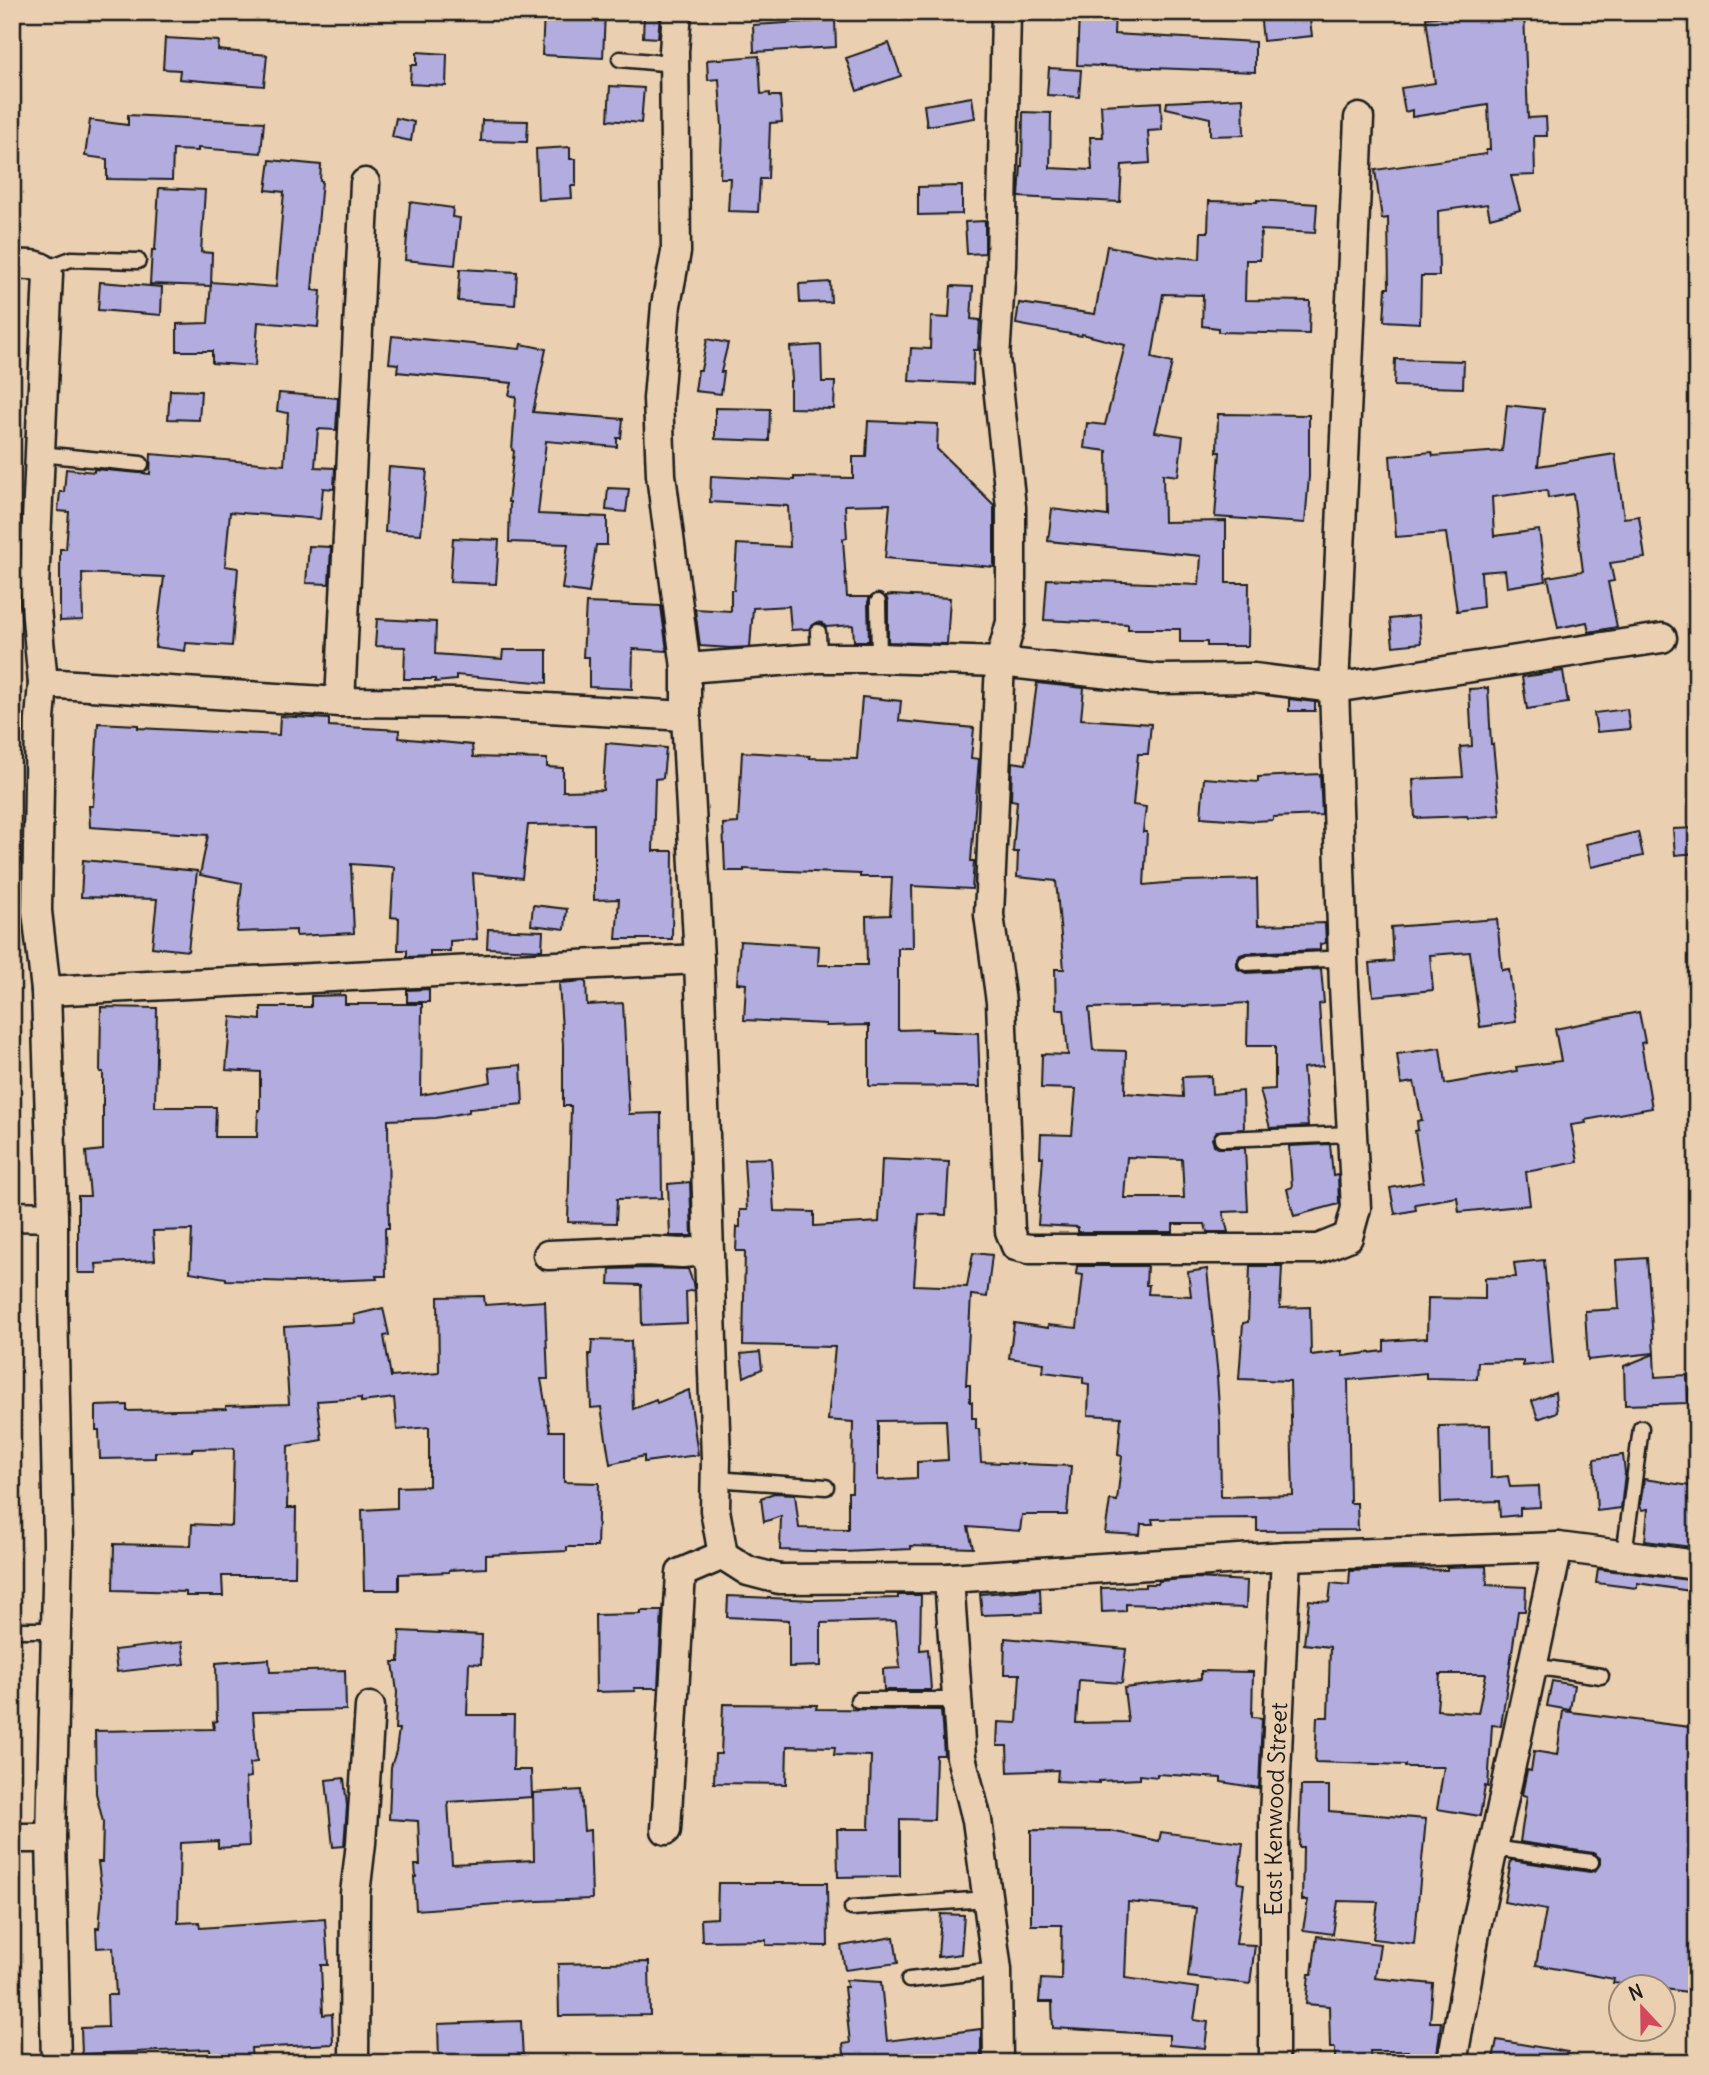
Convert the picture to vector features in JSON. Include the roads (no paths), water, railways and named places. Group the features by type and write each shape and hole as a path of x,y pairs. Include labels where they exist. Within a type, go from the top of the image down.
{"street":[{"path":"677,12 674,64 676,252 666,305 658,399 661,475 686,668 686,716 699,959 715,1510 723,1555 748,1571 779,1579 949,1578 1286,1556 1558,1547 1697,1565"},
{"path":"1006,12 1001,266 995,358 1011,507 1011,622 1000,663 989,915 1001,1002 1010,1231 1016,1246 1028,1250 1318,1250 1348,1237 1356,1208 1343,961 1334,688 1359,118"},
{"path":"340,702 365,183"},
{"path":"12,265 36,265 45,269 48,274 40,454 23,585 43,683 24,911 46,991 53,1217 52,1302 58,1543 51,1838 56,2063"},
{"path":"686,668 819,645 879,658 1000,663 1157,679 1254,678 1334,688 1662,638"},
{"path":"43,683 340,702 462,703 686,716"},
{"path":"46,991 699,959"},
{"path":"12,1216 53,1217"},
{"path":"548,1255 708,1251"},
{"path":"1452,2063 1476,1927 1558,1547"},
{"path":"666,1830 681,1573 723,1555"},
{"name":"East Kenwood Street","path":"1274,2063 1274,1817 1286,1556"},
{"path":"949,1578 961,1757 977,1820 997,1970 998,2063"},
{"path":"354,2063 355,1894 370,1707"},
{"path":"12,1838 51,1838"}],"lane":[{"path":"621,59 674,64"},
{"path":"45,269 71,259 138,261"},
{"path":"40,454 141,464"},
{"path":"878,602 879,658"},
{"path":"1246,963 1327,959 1343,961"},
{"path":"1222,1139 1352,1133"},
{"path":"1624,1555 1641,1428"},
{"path":"715,1479 826,1488"},
{"path":"12,1630 57,1630"},
{"path":"1532,1667 1601,1676"},
{"path":"858,1700 956,1700"},
{"path":"1493,1848 1591,1861"},
{"path":"852,1908 988,1899"},
{"path":"909,1980 997,1970"}]}
